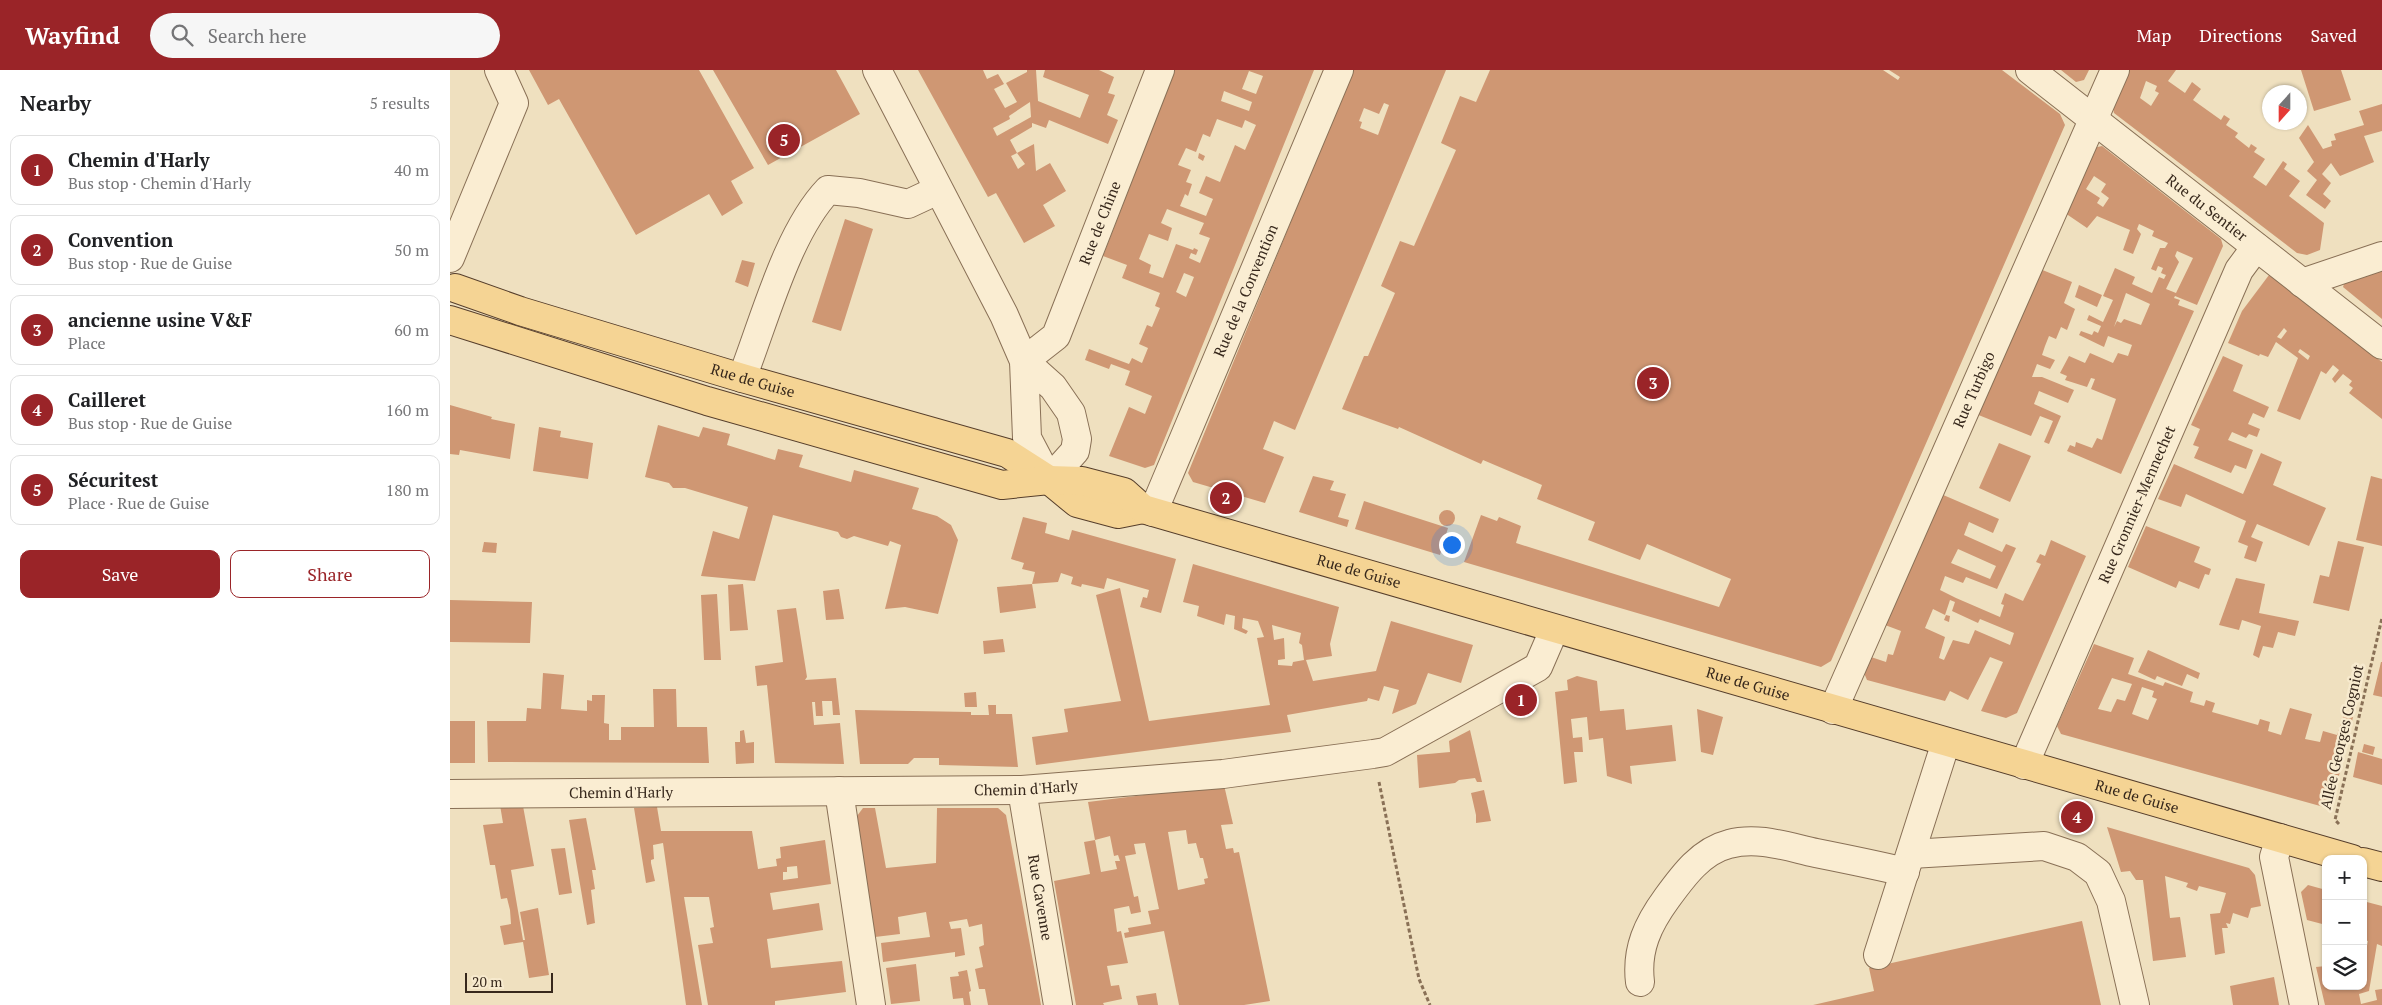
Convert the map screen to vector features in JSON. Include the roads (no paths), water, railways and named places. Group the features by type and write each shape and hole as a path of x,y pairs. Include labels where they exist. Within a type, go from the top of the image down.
{"main road":[{"name":"Rue de Guise","path":"452,294 520,311 742,378 1007,453 1049,480"},
{"name":"Rue de Guise","path":"450,320 707,401 1002,485 1049,480 1082,481 1124,492 1148,510 1554,630 2340,855"},
{"name":"Rue de Guise","path":"2367,863 2382,867"}],"street":[{"path":"450,258 514,103 499,70"},
{"path":"877,70 1004,315 1024,361 1027,438 1049,480 1074,451 1077,439 1071,413 1053,387 1024,361"},
{"name":"Rue de Chine","path":"1024,361 1056,336 1160,70"},
{"name":"Rue de la Convention","path":"1148,510 1339,70"},
{"name":"Rue du Sentier","path":"2030,70 2094,118 2382,345"},
{"name":"Rue Turbigo","path":"1833,710 2115,70"},
{"path":"742,378 794,240 816,202 828,190 859,193 908,204 938,190"},
{"name":"Rue Gronnier-Mennechet","path":"2024,765 2240,270 2256,247"},
{"path":"2302,283 2382,256"},
{"name":"Chemin d'Harly","path":"450,794 1022,790 1223,774 1373,754 1385,752 1538,666 1554,630"},
{"path":"1878,955 1946,742"},
{"name":"Rue Cavenne","path":"1022,790 1058,1005"},
{"path":"839,791 870,1005"},
{"path":"2280,838 2274,857 2304,1005"},
{"path":"1640,982 1638,964 1643,939 1658,911 1688,870 1712,851 1729,844 1758,841 1908,863 2044,846 2077,857 2098,873 2111,901 2135,1005"}],"place":[{"name":"Sécuritest","path":"784,140"},
{"name":"ancienne usine V&F","path":"1653,383"},
{"name":"Convention","path":"1226,498"},
{"name":"Chemin d'Harly","path":"1521,700"},
{"name":"Cailleret","path":"2077,817"}]}
